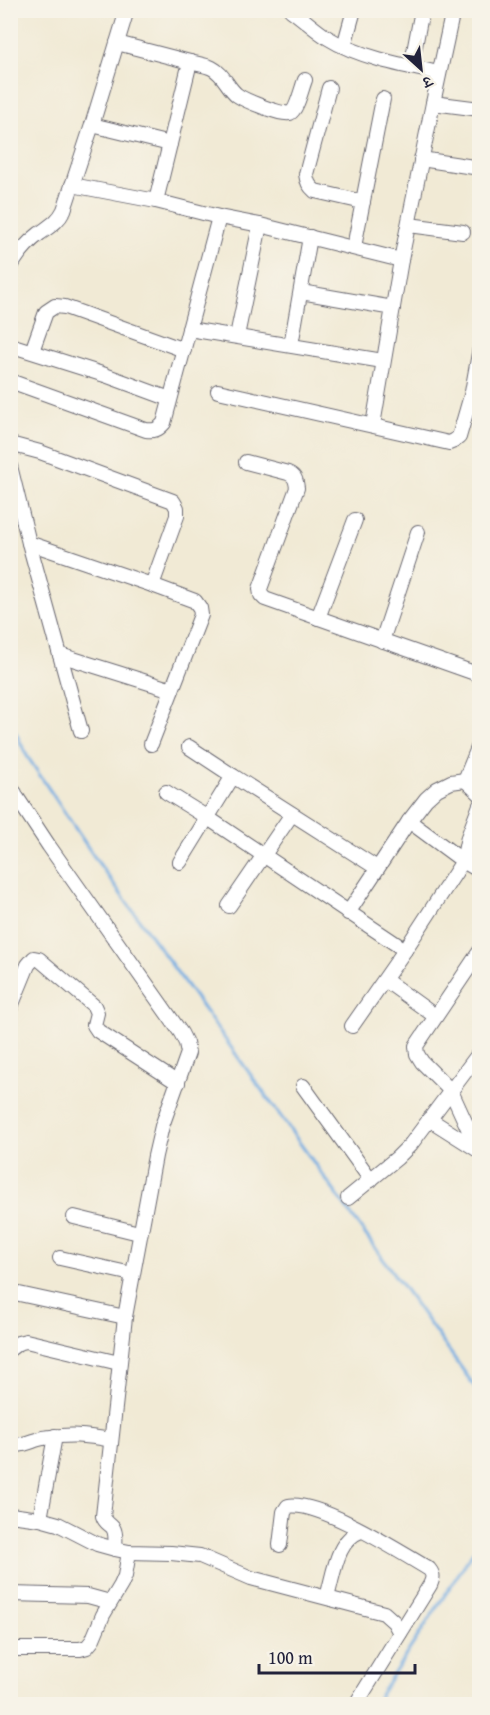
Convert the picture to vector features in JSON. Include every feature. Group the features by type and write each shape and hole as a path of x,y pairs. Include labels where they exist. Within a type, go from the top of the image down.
{"street":[{"path":"10,268 27,244 59,219 92,125 127,10"},
{"path":"344,46 354,10"},
{"path":"411,67 422,10"},
{"path":"373,425 401,260 453,10"},
{"path":"297,12 327,38 344,46 411,67 439,73"},
{"path":"117,43 212,67 222,75 237,95 282,113 290,113 295,109 305,80"},
{"path":"156,201 190,62"},
{"path":"329,88 306,174 307,181 315,191 363,201"},
{"path":"354,247 383,99"},
{"path":"433,103 480,110"},
{"path":"92,125 170,144"},
{"path":"422,159 480,168"},
{"path":"72,185 156,201 401,260"},
{"path":"10,381 153,431 159,428 164,423 219,217"},
{"path":"237,336 260,225"},
{"path":"409,225 463,232"},
{"path":"291,345 310,237"},
{"path":"301,292 393,308"},
{"path":"32,351 46,312 55,306 65,307 184,350"},
{"path":"189,329 383,361"},
{"path":"10,345 170,399"},
{"path":"218,391 443,442 454,441 459,437 472,392 480,348"},
{"path":"10,444 40,452 173,501 177,508 177,516 152,585"},
{"path":"246,462 288,473 296,480 297,488 260,589 265,599 480,675"},
{"path":"10,466 81,730"},
{"path":"318,618 355,520"},
{"path":"382,641 418,532"},
{"path":"29,543 195,601 201,608 201,615 151,744"},
{"path":"60,655 172,690"},
{"path":"465,780 480,743"},
{"path":"189,747 377,868"},
{"path":"180,862 233,776"},
{"path":"465,780 480,794"},
{"path":"348,913 426,799 436,789 451,782 465,780"},
{"path":"10,812 13,790"},
{"path":"13,790 49,846 182,1033 188,1053 162,1126 125,1317 103,1516 116,1534 115,1549"},
{"path":"166,792 405,950"},
{"path":"352,1026 464,861 468,837 480,805"},
{"path":"229,906 292,814"},
{"path":"409,821 480,871"},
{"path":"479,1150 451,1091 422,1062 417,1054 417,1046 480,951"},
{"path":"10,1009 28,964 34,958 39,959 94,1006 97,1013 94,1025 98,1031 178,1083"},
{"path":"385,980 435,1016"},
{"path":"348,1198 411,1144 480,1052"},
{"path":"303,1086 371,1180"},
{"path":"429,1119 479,1150"},
{"path":"74,1217 140,1233"},
{"path":"60,1258 132,1274"},
{"path":"10,1292 125,1317"},
{"path":"10,1349 26,1341 119,1363"},
{"path":"10,1445 15,1446 40,1439 74,1434 111,1440"},
{"path":"40,1519 55,1436"},
{"path":"280,1545 284,1512 288,1506 293,1505 334,1516 433,1573 430,1585 359,1704"},
{"path":"10,1515 58,1524 97,1544 115,1549 129,1552 171,1552 200,1556 251,1578 384,1613 394,1622 400,1633"},
{"path":"327,1597 346,1540 361,1531"},
{"path":"10,1649 80,1649 87,1647 125,1576 129,1552"},
{"path":"10,1594 88,1596 110,1602"}],"waterway":[{"path":"10,721 27,756 95,858 480,1394"},
{"path":"374,1704 480,1541"}]}
